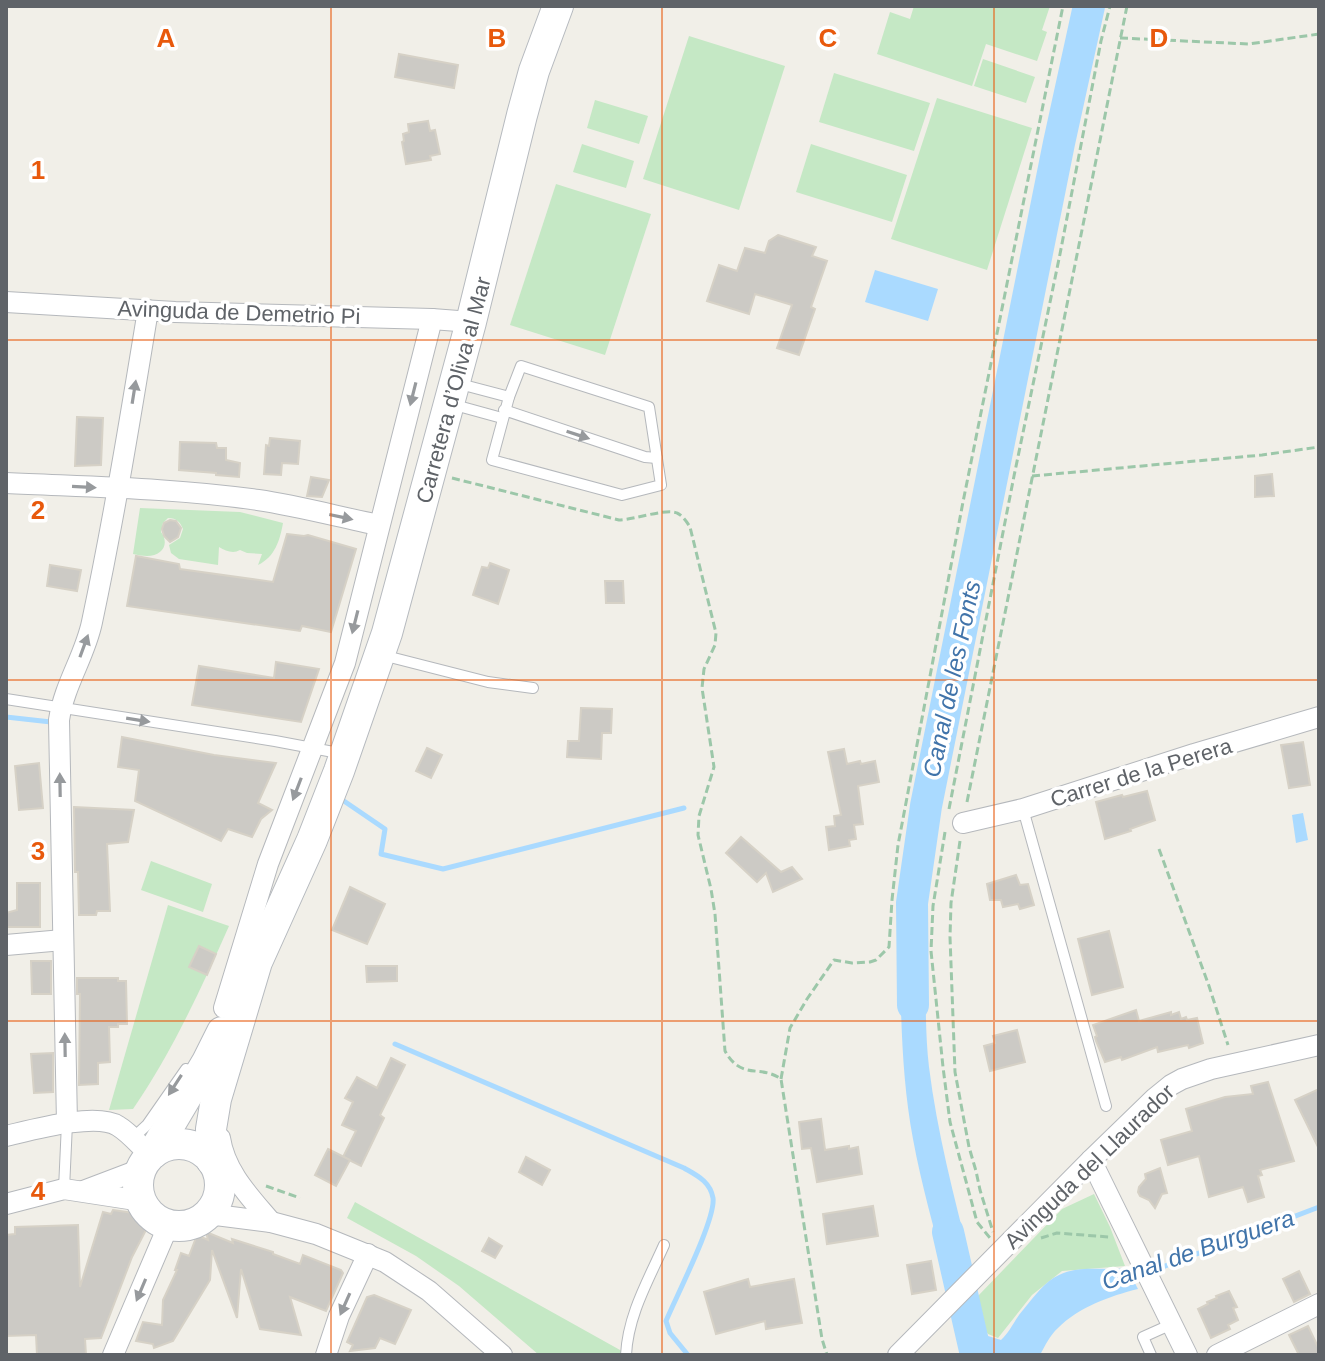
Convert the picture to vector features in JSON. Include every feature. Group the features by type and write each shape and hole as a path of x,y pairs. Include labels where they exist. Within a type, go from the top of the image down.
{"street":[{"name":"Carretera d’Oliva al Mar","path":"253,968 312,840 378,662 471,322 534,71 558,6"},
{"name":"Avinguda de Demetrio Pi","path":"6,302 471,322"},
{"path":"67,1123 60,714 68,684 91,627 119,489 148,310"},
{"path":"222,1010 268,864 345,663 432,319"},
{"path":"6,483 186,492 252,499 379,525"},
{"name":"Carrer de la Perera","path":"963,823 1023,809 1319,717"},
{"path":"6,945 63,940"},
{"path":"253,968 213,1114 211,1129 219,1195 208,1214 190,1224 169,1224 148,1212 138,1185 151,1152 207,1062 253,968"},
{"path":"6,1204 72,1191 151,1152 201,1104 234,1040"},
{"path":"234,1040 230,1079 220,1124 221,1146 236,1179 271,1222"},
{"name":"Avinguda del Llaurador","path":"898,1355 1091,1160 1171,1085 1192,1075 1319,1045"},
{"path":"6,1136 67,1123 106,1121 119,1126 151,1152 194,1147 204,1152 216,1172 271,1222"},
{"path":"1091,1160 1187,1355"},
{"path":"72,1191 142,1201"},
{"path":"208,1214 271,1222 334,1240 368,1254 418,1283 502,1355"},
{"path":"113,1355 169,1224"},
{"path":"326,1355 339,1316 368,1254"},
{"path":"1217,1355 1319,1304"}],"lane":[{"path":"521,366 649,407 661,485 622,495 492,460 509,397 521,366"},
{"path":"452,393 509,397"},
{"path":"452,393 503,414 657,458"},
{"path":"345,663 378,662 533,688"},
{"path":"6,699 60,714 313,748 342,763"},
{"path":"1023,809 1106,1106"},
{"path":"222,1010 253,968"},
{"path":"151,1152 147,1125 191,1062"},
{"path":"67,1123 72,1191"},
{"path":"626,1355 633,1314 664,1245"},
{"path":"1151,1355 1143,1337 1172,1324"}],"path":[{"path":"827,1355 781,1079 790,1028 834,960 870,962 889,947 898,845 963,502 1063,6"},
{"path":"999,1251 977,1222 950,1122 931,951 933,906 1014,476 1110,6"},
{"path":"999,1251 969,1147 955,1072 951,915 963,823 1127,6"},
{"path":"1120,38 1249,44 1319,34"},
{"path":"1032,476 1319,447"},
{"path":"431,473 619,520 672,512 681,515 690,527 716,633 715,645 704,669 702,688 714,767 699,816 698,835 715,914 725,1051 742,1069 781,1079"},
{"path":"1159,849 1234,1064"},
{"path":"259,1183 300,1198"},
{"path":"1042,1237 1057,1233 1086,1234 1134,1246"}],"green space":[{"path":"914,6 1050,6 1042,30 1047,32 1037,61 986,44 972,86 877,54 890,12 910,19"},
{"path":"689,36 785,66 739,210 643,179"},
{"path":"983,59 1035,77 1026,103 974,86"},
{"path":"834,73 930,103 914,151 819,122"},
{"path":"937,98 1032,128 987,270 891,239"},
{"path":"595,100 648,116 639,144 587,128"},
{"path":"582,144 634,161 626,188 573,172"},
{"path":"811,144 907,175 892,222 796,192"},
{"path":"556,184 651,214 605,355 510,325"},
{"path":"140,508 240,512 283,523 276,547 264,562 258,565 262,554 240,550 230,552 219,547 218,565 179,559 171,553 169,545 180,538 183,529 178,521 171,518 163,523 161,532 165,541 160,552 147,556 133,554"},
{"path":"151,861 212,884 203,912 141,890"},
{"path":"168,905 229,926 185,1020 133,1109 109,1110"},
{"path":"1094,1194 1125,1266 1062,1271 1032,1295 998,1338 988,1334 977,1297 1062,1209"},
{"path":"355,1202 629,1355 539,1355 459,1286 416,1256 347,1218"}],"water":[{"path":"875,270 938,289 928,321 865,302"},
{"path":"1303,813 1308,840 1296,843 1292,815"},
{"path":"900,962 925,962 932,1091 970,1260 948,1282 909,1117"},
{"path":"1127,1268 1138,1289 1106,1299 1075,1314 1055,1331 1040,1355 963,1355 954,1317 977,1297 985,1331 988,1336 1001,1340 1035,1295 1054,1278 1075,1270"}],"building":[{"path":"399,54 458,65 454,88 395,77"},
{"path":"428,121 430,131 435,130 440,154 430,156 431,160 406,164 402,142 403,134 409,132 408,124"},
{"path":"778,235 816,247 812,256 827,261 799,355 777,348 792,305 755,294 749,314 707,301 719,265 737,271 745,248 765,253 769,241"},
{"path":"77,417 103,418 101,465 75,466"},
{"path":"270,438 300,441 298,464 282,463 281,475 264,474 266,445 269,446"},
{"path":"180,442 216,443 217,448 226,448 226,460 240,463 239,477 179,470"},
{"path":"1272,474 1274,496 1255,497 1255,476"},
{"path":"311,477 329,480 322,497 307,496"},
{"path":"176,521 181,528 178,537 170,542 162,529 164,523"},
{"path":"287,534 308,535 356,549 331,632 302,626 300,631 127,606 136,556 179,564 180,569 273,582"},
{"path":"490,563 509,570 498,604 473,595 482,567 488,568"},
{"path":"50,565 81,570 77,591 47,586"},
{"path":"605,581 623,581 624,603 606,603"},
{"path":"276,662 319,669 301,722 192,705 199,666 274,678"},
{"path":"581,708 612,709 611,733 602,733 601,759 567,757 568,741 579,741"},
{"path":"122,737 214,755 276,763 258,803 272,810 261,819 252,837 228,829 221,841 135,801 139,770 118,767"},
{"path":"1303,742 1310,785 1289,788 1281,745"},
{"path":"427,748 442,755 431,778 416,771"},
{"path":"844,749 847,764 875,761 879,782 858,786 863,824 854,825 856,839 849,840 850,846 829,850 826,827 835,826 834,816 841,815 828,752"},
{"path":"39,763 43,808 19,810 15,766"},
{"path":"1147,791 1155,820 1105,839 1096,802"},
{"path":"74,807 134,810 128,842 107,844 110,911 97,911 96,915 79,915"},
{"path":"741,837 781,872 792,867 802,879 773,892 766,873 757,882 726,853"},
{"path":"1016,875 1020,885 1028,884 1034,905 1020,909 1018,904 1003,907 1001,900 990,900 987,884"},
{"path":"17,883 40,883 40,927 6,927 6,913 17,910"},
{"path":"350,887 385,904 367,944 332,930"},
{"path":"1109,931 1123,987 1092,995 1078,939"},
{"path":"199,946 216,954 207,975 189,967"},
{"path":"31,961 51,961 51,994 32,994"},
{"path":"366,966 397,966 397,981 367,982"},
{"path":"77,978 118,978 118,981 126,981 127,1024 109,1027 110,1062 98,1063 98,1084 79,1085 80,994 77,994"},
{"path":"1136,1010 1139,1021 1171,1012 1171,1015 1179,1012 1181,1019 1197,1018 1203,1043 1158,1052 1157,1047 1122,1060 1121,1057 1105,1062 1093,1025"},
{"path":"1017,1030 1025,1062 990,1071 984,1046 995,1043 993,1036"},
{"path":"53,1053 53,1092 34,1093 31,1054"},
{"path":"391,1058 405,1065 380,1115 384,1118 361,1166 343,1157 356,1131 342,1125 353,1102 345,1098 357,1077 377,1088"},
{"path":"1268,1082 1294,1161 1260,1170 1262,1175 1258,1176 1264,1197 1248,1202 1243,1187 1209,1197 1199,1156 1168,1165 1161,1140 1192,1131 1186,1109 1225,1097 1253,1094 1251,1086"},
{"path":"1319,1089 1319,1149 1295,1100"},
{"path":"821,1119 825,1150 858,1147 862,1174 817,1182 811,1148 802,1149 799,1122"},
{"path":"328,1149 350,1160 336,1186 315,1175"},
{"path":"526,1157 550,1170 542,1185 519,1172"},
{"path":"1160,1168 1167,1193 1162,1194 1155,1208 1138,1192 1146,1179 1145,1174"},
{"path":"873,1206 878,1236 827,1244 823,1214"},
{"path":"113,1210 140,1214 147,1228 132,1257 101,1338 85,1339 86,1355 37,1355 36,1335 6,1336 6,1235 15,1234 15,1227 78,1225 80,1287 103,1212 111,1214"},
{"path":"206,1232 233,1243 232,1239 273,1252 300,1264 303,1255 341,1270 343,1273 326,1311 290,1297 301,1335 260,1329 241,1269 237,1318 212,1250 210,1280 173,1341 154,1348 153,1344 136,1341 143,1322 162,1325 163,1300 181,1253 189,1256 197,1235 208,1240"},
{"path":"489,1238 502,1246 495,1258 482,1251"},
{"path":"931,1261 936,1290 912,1294 907,1265"},
{"path":"1299,1271 1310,1294 1294,1302 1283,1279"},
{"path":"748,1279 750,1287 794,1279 802,1323 766,1329 765,1321 716,1334 704,1292"},
{"path":"1229,1291 1237,1307 1233,1308 1238,1320 1228,1325 1230,1329 1211,1338 1198,1309"},
{"path":"374,1295 411,1310 395,1344 380,1338 375,1348 350,1351 353,1345 347,1342 367,1297"},
{"path":"1308,1326 1319,1355 1299,1355 1289,1335"}],"waterway":[{"name":"Canal de les Fonts","path":"913,1005 912,903 926,806 1089,6"},
{"path":"6,717 51,722"},
{"path":"341,799 385,829 381,854 443,869 684,808"},
{"path":"395,1044 684,1168 706,1183 713,1198 708,1223 666,1321 670,1333 688,1355"},
{"name":"Canal de Burguera","path":"1152,1271 1319,1207"},
{"name":"Canal de les Fonts","path":"948,1232 976,1355"}]}
